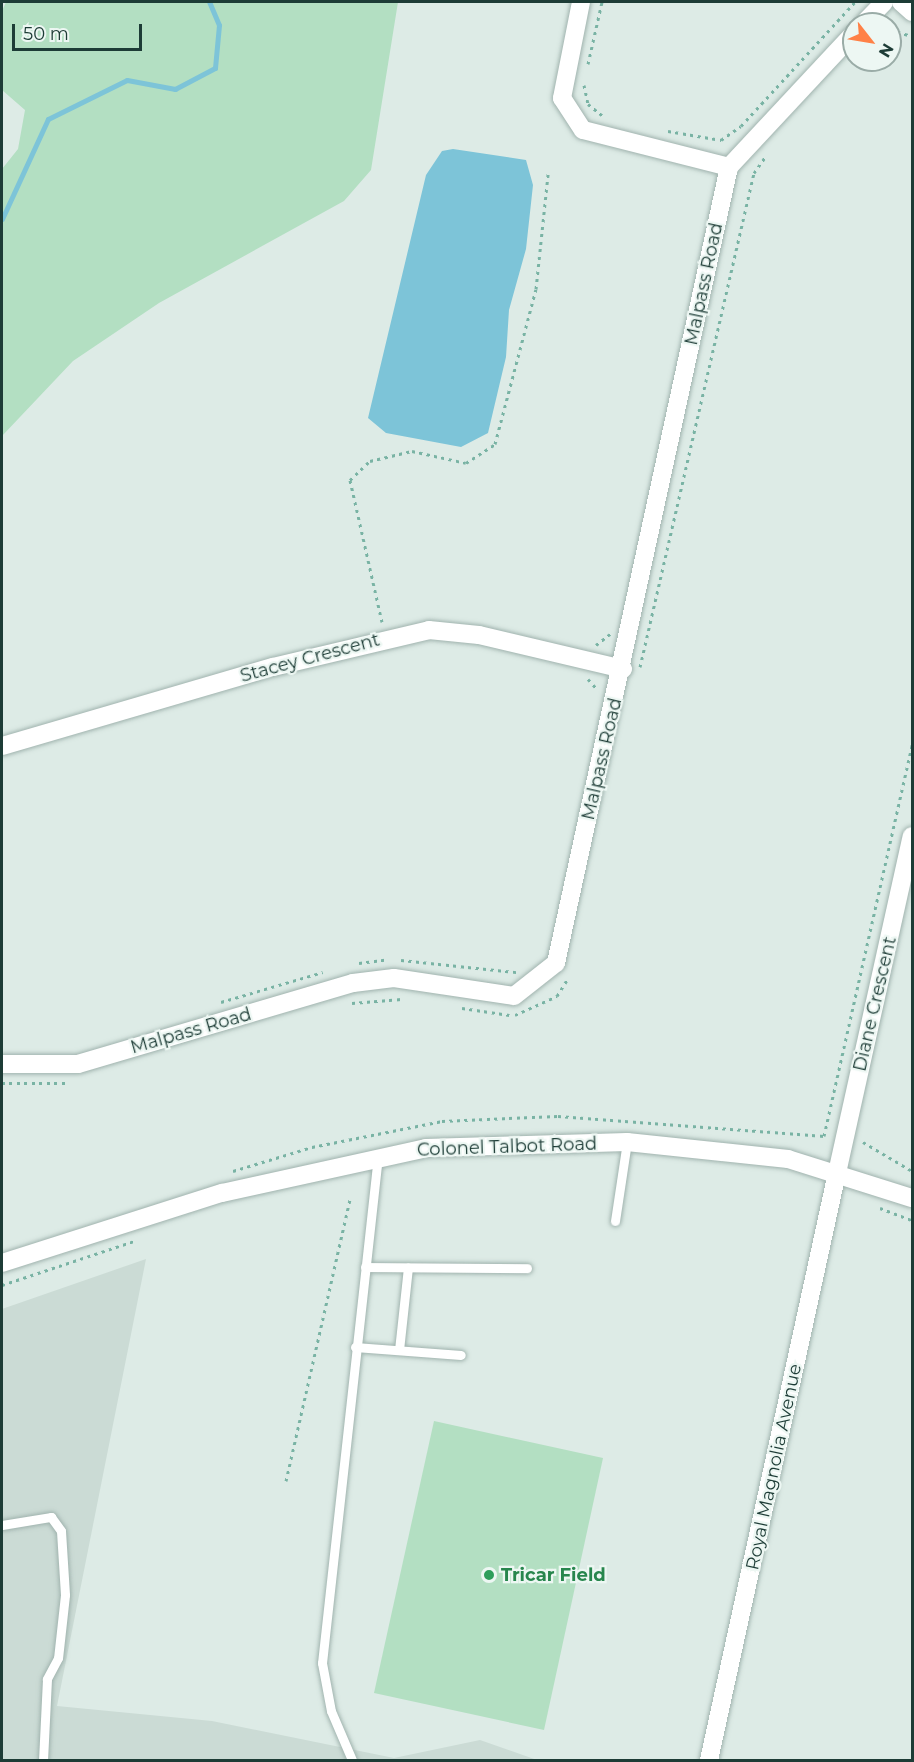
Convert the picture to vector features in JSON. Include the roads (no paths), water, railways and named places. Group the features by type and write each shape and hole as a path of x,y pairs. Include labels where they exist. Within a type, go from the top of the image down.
{"street":[{"path":"580,2 562,98 583,130 729,167 842,46"},
{"path":"901,2 912,12"},
{"name":"Malpass Road","path":"2,1064 78,1064 353,982 394,978 514,996 556,963 631,671 729,167"},
{"name":"Stacey Crescent","path":"2,746 273,667 429,630 479,634 631,671"},
{"name":"Diane Crescent","path":"837,1173 912,836"},
{"name":"Colonel Talbot Road","path":"2,1263 222,1193 378,1156 426,1148 627,1142 788,1159 912,1198"},
{"name":"Royal Magnolia Avenue","path":"709,1761 837,1173"}],"lane":[{"path":"615,1221 627,1142"},
{"path":"352,1761 331,1711 322,1663 378,1156"},
{"path":"365,1267 527,1268"},
{"path":"399,1350 408,1267"},
{"path":"356,1347 461,1355"},
{"path":"2,1525 51,1517 60,1531 63,1616 58,1658 47,1679 43,1761"}],"water":[{"path":"453,149 526,160 533,185 526,249 509,310 506,357 488,433 461,447 386,433 368,418 426,175 442,151"}],"waterway":[{"path":"2,219 48,119 127,80 175,89 215,68 219,25 209,2"}],"place":[{"name":"Tricar Field","path":"489,1575"}]}
